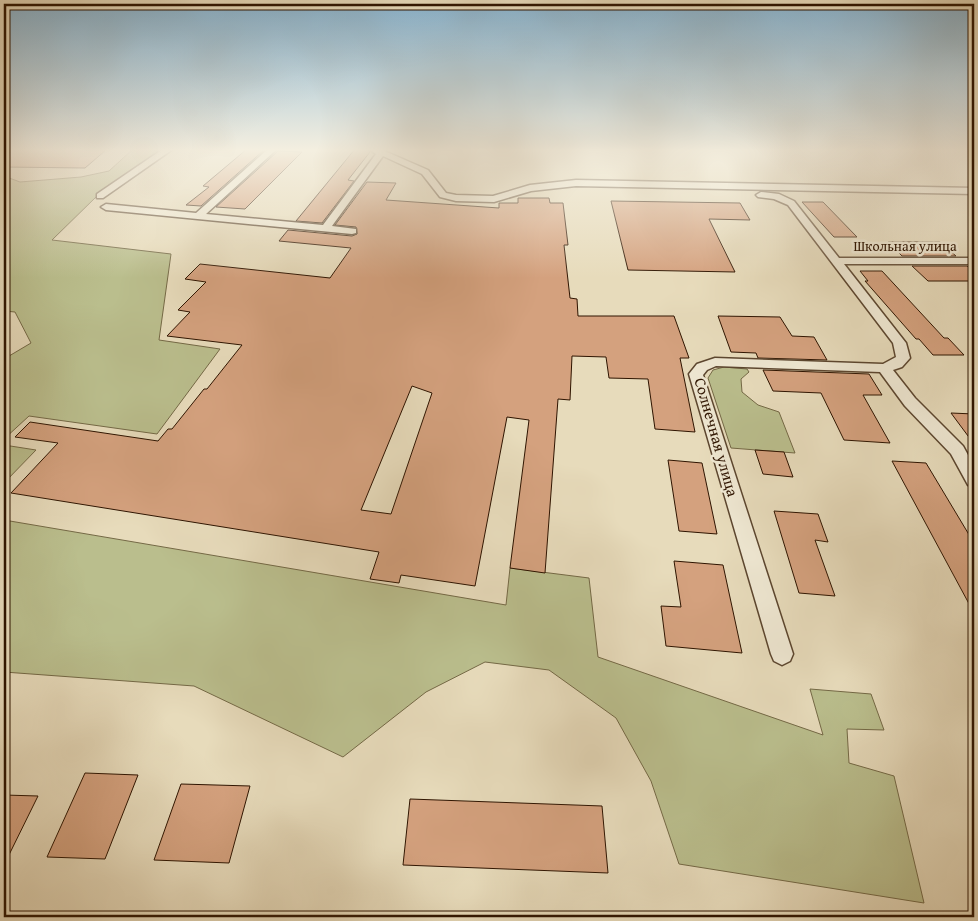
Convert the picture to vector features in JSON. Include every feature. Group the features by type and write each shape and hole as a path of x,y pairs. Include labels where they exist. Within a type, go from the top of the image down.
{"street":[{"path":"100,196 106,192"},
{"path":"198,216 225,192"},
{"path":"325,229 352,192"},
{"path":"441,192 443,195 456,198 494,199 517,192"},
{"path":"744,192 745,194 776,196 791,203 899,342 903,358 897,364 884,368 910,402 957,450 974,480"},
{"path":"106,207 352,231"},
{"name":"Школьная улица","path":"836,261 974,262"},
{"name":"Солнечная улица","path":"782,654 696,374 702,366 715,362 884,368"},
{"path":"957,450 974,450"}],"green space":[{"path":"4,192 103,192 52,240 171,254 159,340 220,349 157,434 29,416 4,439 4,359 31,343 15,312 4,311"},
{"path":"724,367 747,369 749,372 741,379 742,392 758,405 779,412 795,453 731,448 708,378 713,370"},
{"path":"4,445 36,450 4,483"},
{"path":"4,520 506,605 510,568 589,578 598,657 823,735 810,689 871,694 884,730 847,729 849,763 894,776 924,903 679,864 651,781 616,718 549,670 485,662 426,692 343,757 194,686 4,672"}],"building":[{"path":"203,192 217,192 201,206 186,205"},
{"path":"233,192 262,192 245,209 216,207"},
{"path":"320,192 346,192 322,223 296,221"},
{"path":"360,192 391,192 386,200 499,208 499,203 518,203 518,198 549,198 550,203 563,203 568,245 564,245 570,298 577,299 578,316 674,316 689,358 680,358 695,432 655,429 648,379 609,378 606,357 572,356 570,400 558,399 545,573 510,568 529,420 507,417 475,586 401,575 399,583 370,579 379,552 11,493 58,443 15,437 30,422 158,441 168,429 172,429 204,389 207,389 242,345 167,336 190,312 178,310 206,282 185,279 200,264 330,278 351,248 279,241 288,230 352,236 357,234 356,227 335,225","holes":["412,386 432,393 391,514 361,510"]},
{"path":"611,201 740,203 750,220 709,219 735,272 628,270"},
{"path":"802,202 823,202 857,237 834,237"},
{"path":"888,242 940,242 956,256 902,256"},
{"path":"912,266 967,266 974,272 974,281 928,281"},
{"path":"860,271 882,271 944,338 948,338 964,355 933,355 919,339 916,339 865,281 868,281"},
{"path":"718,316 780,317 792,336 814,337 827,360 758,358 756,353 731,352"},
{"path":"763,370 869,374 882,395 863,395 890,443 844,440 821,393 773,391"},
{"path":"951,413 974,414 974,444"},
{"path":"755,450 784,452 793,477 763,474"},
{"path":"668,460 702,463 717,534 679,531"},
{"path":"892,461 926,463 974,543 974,613"},
{"path":"774,511 818,514 828,542 815,540 835,596 799,593"},
{"path":"674,561 723,565 742,653 666,646 661,606 681,607"},
{"path":"85,773 138,775 105,859 47,857"},
{"path":"181,784 250,786 229,863 154,860"},
{"path":"4,795 38,796 4,865"},
{"path":"410,799 602,806 608,873 403,865"}]}
